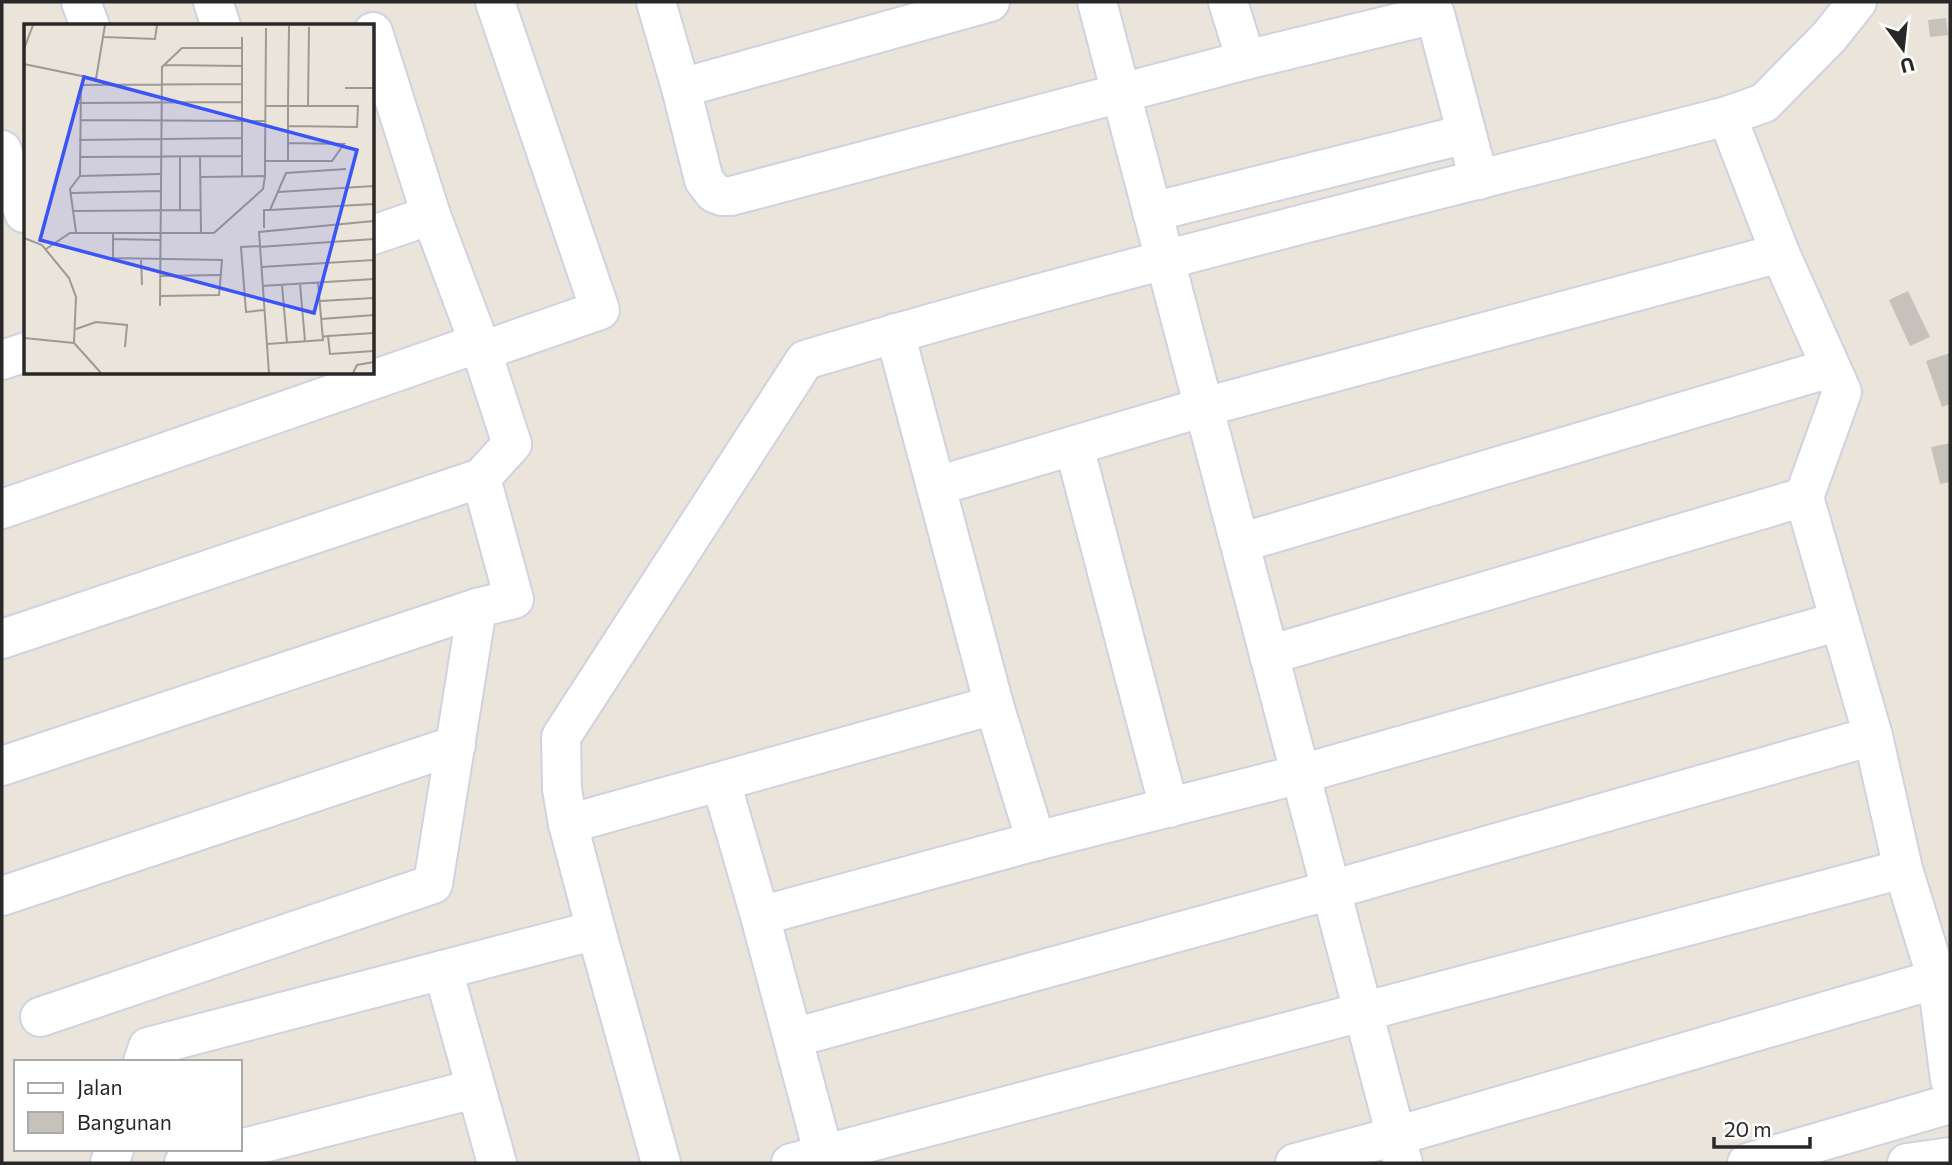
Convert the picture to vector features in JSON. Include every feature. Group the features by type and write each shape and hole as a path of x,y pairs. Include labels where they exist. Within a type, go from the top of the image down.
{"street":[{"path":"81,2 89,24"},
{"path":"213,2 220,24"},
{"path":"363,2 370,24"},
{"path":"2,509 480,347 600,310 495,2"},
{"path":"656,2 704,180 713,193 722,196 731,196 1246,60 1435,14 1479,180"},
{"path":"681,88 990,2"},
{"path":"1097,2 1400,1150"},
{"path":"1228,2 1246,60"},
{"path":"661,1163 568,824 562,789 561,737 805,360 1165,260 1727,116 1764,103 1829,37 1857,2"},
{"path":"2,639 481,478 512,444 480,347 383,92 374,38"},
{"path":"1727,116 1780,253 1842,392 1804,497 1873,736 1903,869 1937,979 1950,1080"},
{"path":"1152,212 1466,134"},
{"path":"2,150 17,215"},
{"path":"374,235 431,215"},
{"path":"937,486 1204,407 1780,253"},
{"path":"895,333 993,705 1036,841"},
{"path":"2,360 24,353"},
{"path":"1240,543 1830,368"},
{"path":"1074,446 1169,808"},
{"path":"2,766 477,608 514,599 481,478"},
{"path":"1269,655 1804,497"},
{"path":"40,1017 433,884 477,608"},
{"path":"760,916 1036,841 1301,774 1840,621"},
{"path":"568,824 993,705"},
{"path":"793,1038 1331,890 1873,736"},
{"path":"2,896 456,745"},
{"path":"721,782 793,1038 814,1160 1903,869"},
{"path":"144,1060 148,1047 596,930"},
{"path":"443,970 497,1163"},
{"path":"1295,1163 1400,1150 1937,979"},
{"path":"242,1148 474,1088"},
{"path":"1746,1163 1950,1104"},
{"path":"184,1163 231,1151"},
{"path":"1907,1163 1950,1157"}],"building":[{"path":"1946,18 1948,35 1930,37 1928,20"},
{"path":"1908,291 1930,337 1910,346 1889,300"},
{"path":"1950,353 1950,404 1942,407 1926,361"},
{"path":"1950,443 1950,482 1940,484 1931,447"}]}
